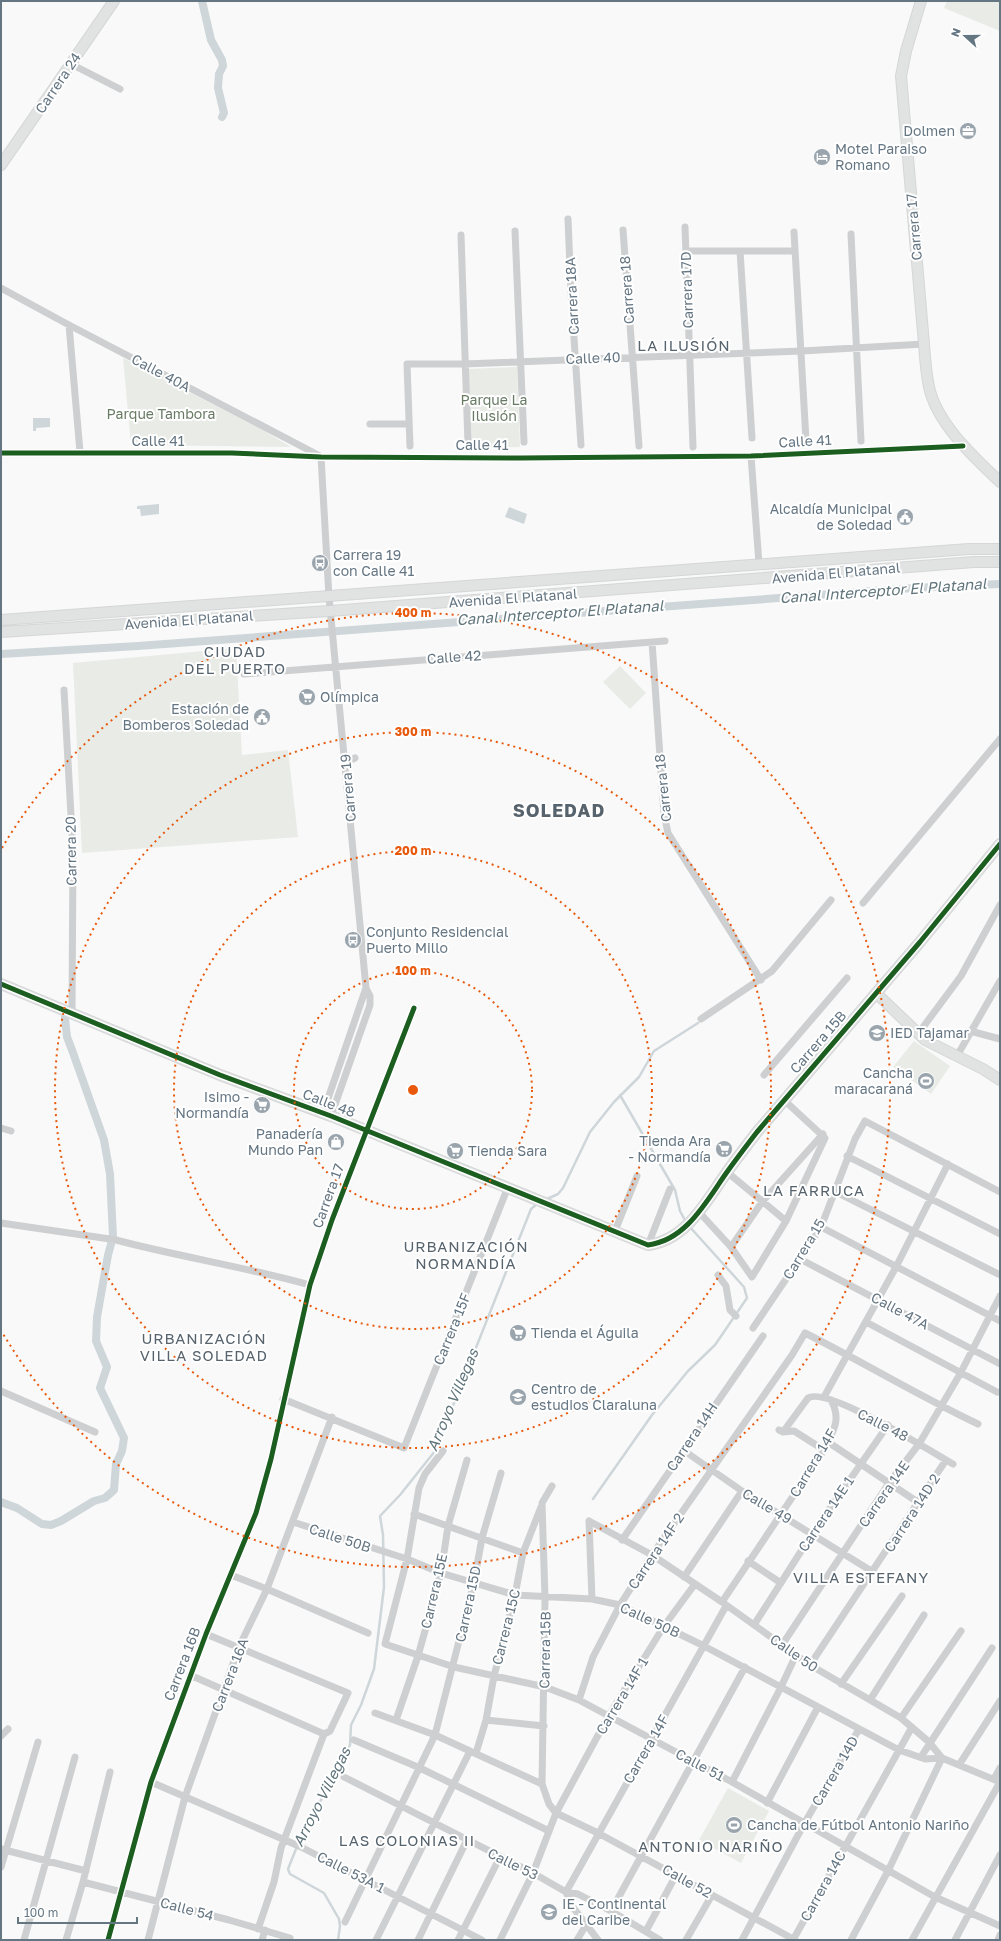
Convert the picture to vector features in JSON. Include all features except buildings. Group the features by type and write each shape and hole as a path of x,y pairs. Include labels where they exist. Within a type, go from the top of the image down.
{"main road":[{"name":"Carrera 24","path":"1,165 114,1"},
{"name":"Carrera 17","path":"921,1 906,51 901,76 924,344 930,388 942,418 963,446"},
{"path":"963,446 1000,482"},
{"name":"Avenida El Platanal","path":"1,620 969,549 1000,549"},
{"name":"Avenida El Platanal","path":"1,632 331,614 974,562 1000,562"},
{"name":"Carrera 15B","path":"648,1245 663,1242 688,1224 699,1212 742,1151 1000,844"},
{"name":"Calle 48","path":"1,984 70,1011 220,1075 327,1114 508,1187 546,1200 648,1245"},
{"path":"876,993 918,1034 932,1044 1000,1080"}],"street":[{"path":"71,64 120,89"},
{"name":"Carrera 18A","path":"568,219 581,445"},
{"name":"Carrera 17D","path":"685,228 688,354 693,447"},
{"name":"Carrera 18","path":"623,230 631,356 639,446"},
{"path":"515,231 524,442"},
{"path":"794,232 806,440"},
{"path":"851,234 861,441"},
{"path":"461,235 464,364 468,444"},
{"path":"686,251 795,251"},
{"path":"740,251 752,438"},
{"name":"Calle 40A","path":"1,288 321,457"},
{"path":"69,325 80,452"},
{"name":"Calle 40","path":"409,424 407,364 464,364 576,358 802,351 924,344"},
{"path":"370,424 409,424 410,446"},
{"name":"Calle 41","path":"1,453 232,453 321,457 751,456 963,446"},
{"path":"751,456 758,564"},
{"name":"Carrera 19","path":"321,457 329,597 366,988 366,997 327,1114"},
{"name":"Calle 42","path":"244,674 665,641"},
{"name":"Carrera 18","path":"652,642 664,814 668,833 761,980"},
{"name":"Carrera 20","path":"64,690 73,851 70,1011"},
{"path":"863,902 1000,739"},
{"path":"700,1019 761,980 772,971 831,900"},
{"path":"918,1034 961,976 1000,905"},
{"path":"764,1075 847,978"},
{"path":"957,1056 1000,981"},
{"name":"Carrera 17","path":"283,1399 310,1285 366,1130 414,1008"},
{"path":"970,1031 1000,1038"},
{"path":"784,1100 824,1136"},
{"name":"Carrera 15","path":"753,1328 821,1226 854,1139 865,1122 948,1164"},
{"path":"1,1128 11,1131"},
{"path":"731,1247 762,1202 824,1136"},
{"path":"699,1212 731,1247 752,1277 786,1221 824,1136"},
{"path":"847,1156 1000,1234"},
{"path":"828,1398 848,1354 896,1267 948,1164 1000,1192"},
{"path":"727,1172 786,1221"},
{"path":"615,1231 637,1176"},
{"name":"Carrera 15F","path":"332,1417 404,1448 508,1187"},
{"path":"648,1245 670,1189"},
{"path":"834,1191 1000,1275"},
{"path":"1,1223 113,1240 197,1260 268,1273 310,1285"},
{"path":"821,1226 1000,1321"},
{"name":"Calle 47A","path":"800,1259 1000,1364"},
{"path":"718,1275 726,1286 730,1310 736,1316"},
{"name":"Carrera 14E","path":"782,1645 889,1483 919,1444 960,1374 1000,1296"},
{"path":"866,1322 960,1374 996,1392"},
{"name":"Carrera 14F 2","path":"579,1700 593,1657 620,1605 652,1555 753,1412 792,1355 805,1333 848,1354"},
{"name":"Carrera 14H","path":"622,1540 763,1336"},
{"path":"848,1354 941,1407 978,1424"},
{"path":"1,1391 94,1432"},
{"name":"Calle 48","path":"824,1450 795,1432 781,1431 810,1396 828,1398 888,1425 953,1464"},
{"name":"Carrera 14F","path":"566,1892 598,1832 704,1646 724,1604 748,1561 824,1450 837,1417 837,1410 828,1398"},
{"path":"283,1399 332,1417"},
{"name":"Carrera 16B","path":"108,1940 150,1782 206,1634 256,1513 271,1459 283,1399"},
{"name":"Carrera 16A","path":"148,1940 185,1797 240,1647 267,1589 332,1417"},
{"name":"Carrera 14E 1","path":"754,1625 812,1534 888,1425"},
{"path":"828,1442 919,1503"},
{"name":"Calle 49","path":"683,1450 742,1491 873,1572"},
{"path":"407,1559 419,1488 425,1474 443,1451"},
{"name":"Carrera 15E","path":"396,1720 418,1656 441,1573 448,1526 467,1460"},
{"name":"Carrera 14D 2","path":"810,1665 919,1503 946,1460"},
{"name":"Carrera 15D","path":"436,1735 474,1582 482,1538 501,1473"},
{"path":"542,1503 552,1486"},
{"path":"684,1577 742,1491"},
{"name":"Carrera 15C","path":"473,1752 486,1720 494,1676 515,1595 523,1553 542,1503"},
{"name":"Carrera 15B","path":"542,1503 545,1598 545,1687 542,1784 549,1804 556,1813"},
{"path":"414,1514 523,1553"},
{"name":"Calle 50","path":"592,1599 589,1521 652,1555 754,1625 796,1656 841,1684 901,1718 929,1742 942,1758 997,1780"},
{"name":"Calle 50B","path":"293,1522 380,1552 407,1559 441,1573 515,1595 545,1598 592,1599 620,1605 745,1667 899,1750 926,1759 942,1758"},
{"name":"Calle 51","path":"407,1559 384,1644 454,1667 545,1687 579,1700 609,1715 692,1762 732,1782 935,1897 969,1914 1000,1926"},
{"path":"748,1561 781,1583"},
{"path":"231,1575 368,1633"},
{"name":"Carrera 14F 1","path":"556,1813 609,1715 664,1626 695,1584"},
{"path":"841,1684 902,1596"},
{"path":"870,1700 924,1615"},
{"path":"901,1718 961,1631"},
{"path":"206,1634 348,1693 330,1731 324,1734 284,1839 278,1858 274,1882 262,1929 262,1940"},
{"path":"921,1757 929,1742 992,1648"},
{"path":"732,1782 796,1656"},
{"path":"611,1911 745,1667"},
{"path":"190,1675 324,1734"},
{"path":"959,1765 1000,1701"},
{"path":"767,1803 818,1707"},
{"path":"376,1713 436,1735 542,1784"},
{"path":"486,1720 544,1726"},
{"name":"Carrera 14C","path":"794,1940 912,1727"},
{"path":"1,1736 8,1729"},
{"name":"Carrera 14D","path":"742,1940 804,1824 859,1729"},
{"path":"345,1922 436,1735"},
{"path":"354,1740 420,1768 549,1831"},
{"path":"1,1867 3,1850 38,1742"},
{"path":"376,1940 434,1823 473,1752"},
{"path":"24,1940 75,1757"},
{"path":"851,1940 888,1871 942,1758"},
{"path":"912,1940 997,1780 1000,1768"},
{"path":"66,1940 86,1872 110,1772"},
{"name":"Calle 53","path":"344,1777 533,1873 566,1892 578,1894 611,1911 660,1940"},
{"name":"Calle 53A 1","path":"150,1782 302,1847 482,1940"},
{"path":"500,1940 533,1873 556,1813"},
{"name":"Calle 52","path":"556,1813 598,1832 794,1940"},
{"path":"418,1940 468,1840"},
{"path":"3,1850 86,1872"},
{"path":"955,1940 1000,1855"},
{"path":"458,1940 500,1857"},
{"path":"646,1931 676,1875"},
{"name":"Calle 54","path":"83,1882 159,1901 290,1938"},
{"path":"566,1892 572,1906 598,1940"},
{"path":"686,1940 712,1895"},
{"path":"577,1940 586,1925"},
{"path":"998,1940 1000,1935"}],"green space":[{"path":"947,1 1000,1 1000,31 944,8"},
{"name":"Parque Tambora","path":"123,358 261,429 291,447 131,445"},
{"name":"Parque La Ilusión","path":"517,367 520,447 470,448 468,369"},
{"path":"236,648 242,755 288,750 298,837 82,853 73,663"},
{"path":"620,666 646,693 630,709 603,682"},
{"name":"Cancha maracaraná","path":"914,1041 950,1066 931,1094 893,1067"},
{"name":"Cancha de Fútbol Antonio Nariño","path":"728,1788 769,1811 741,1863 699,1840"}],"shaded area":[{"path":"33,418 50,418 50,427 36,428 36,431 33,431"},
{"path":"159,504 159,514 141,516 140,509 137,509 137,506"},
{"path":"509,507 527,514 524,524 505,517"}],"waterway":[{"path":"202,1 211,40 222,60 223,66 219,74 218,88 224,113 222,117"},
{"name":"Canal Interceptor El Platanal","path":"1,654 138,646 913,588 1000,584"},
{"path":"1,1502 17,1508 42,1524 51,1525 61,1521 94,1501 105,1498 114,1490 116,1464 122,1451 124,1438 100,1388 107,1367 96,1341 97,1317 108,1255 113,1237 110,1174 104,1140 67,1037 65,1018"},
{"name":"Arroyo Villegas","path":"545,1200 558,1194 563,1188 590,1132 614,1102 639,1077 654,1051 698,1023"},
{"path":"620,1095 675,1190 680,1211 686,1222"},
{"name":"Arroyo Villegas","path":"338,1940 340,1926 339,1919 324,1893 290,1874 288,1869 304,1829 331,1783 350,1745 351,1725 361,1705 374,1669 384,1587 383,1535 380,1516 400,1495 435,1451 531,1209 537,1204"},
{"path":"593,1499 652,1415 688,1371 715,1345 747,1298 744,1287 689,1226"}],"cycle path":[{"path":"1,453 232,453 321,457 520,458 751,456 963,446"},
{"path":"1,984 220,1075 331,1116 648,1245 662,1242 674,1235 695,1217 757,1132 920,942 1000,844"},
{"path":"108,1940 151,1782 206,1634 256,1513 271,1459 310,1285 332,1220 414,1008"}],"place":[{"name":"Dolmen","path":"968,131"},
{"name":"Motel Paraiso Romano","path":"822,157"},
{"name":"Alcaldía Municipal de Soledad","path":"905,517"},
{"name":"Carrera 19 con Calle 41","path":"320,563"},
{"name":"Olímpica","path":"307,697"},
{"name":"Estación de Bomberos Soledad","path":"262,717"},
{"name":"Conjunto Residencial Puerto Millo","path":"353,940"},
{"name":"IED Tajamar","path":"877,1033"},
{"name":"Cancha maracaraná","path":"926,1081"},
{"name":"Isimo - Normandía","path":"262,1105"},
{"name":"Panadería Mundo Pan","path":"336,1142"},
{"name":"Tienda Ara - Normandía","path":"724,1149"},
{"name":"Tienda Sara","path":"455,1151"},
{"name":"Tienda el Águila","path":"518,1333"},
{"name":"Centro de estudios Claraluna","path":"518,1397"},
{"name":"Cancha de Fútbol Antonio Nariño","path":"734,1825"},
{"name":"IE - Continental del Caribe","path":"549,1912"}],"district":[{"name":"LA ILUSIÓN","path":"684,346"},
{"name":"CIUDAD DEL PUERTO","path":"235,660"},
{"name":"SOLEDAD","path":"559,811"},
{"name":"LA FARRUCA","path":"814,1191"},
{"name":"URBANIZACIÓN NORMANDÍA","path":"466,1256"},
{"name":"URBANIZACIÓN VILLA SOLEDAD","path":"204,1348"},
{"name":"VILLA ESTEFANY","path":"861,1578"},
{"name":"LAS COLONIAS II","path":"407,1841"},
{"name":"ANTONIO NARIÑO","path":"711,1847"}]}
